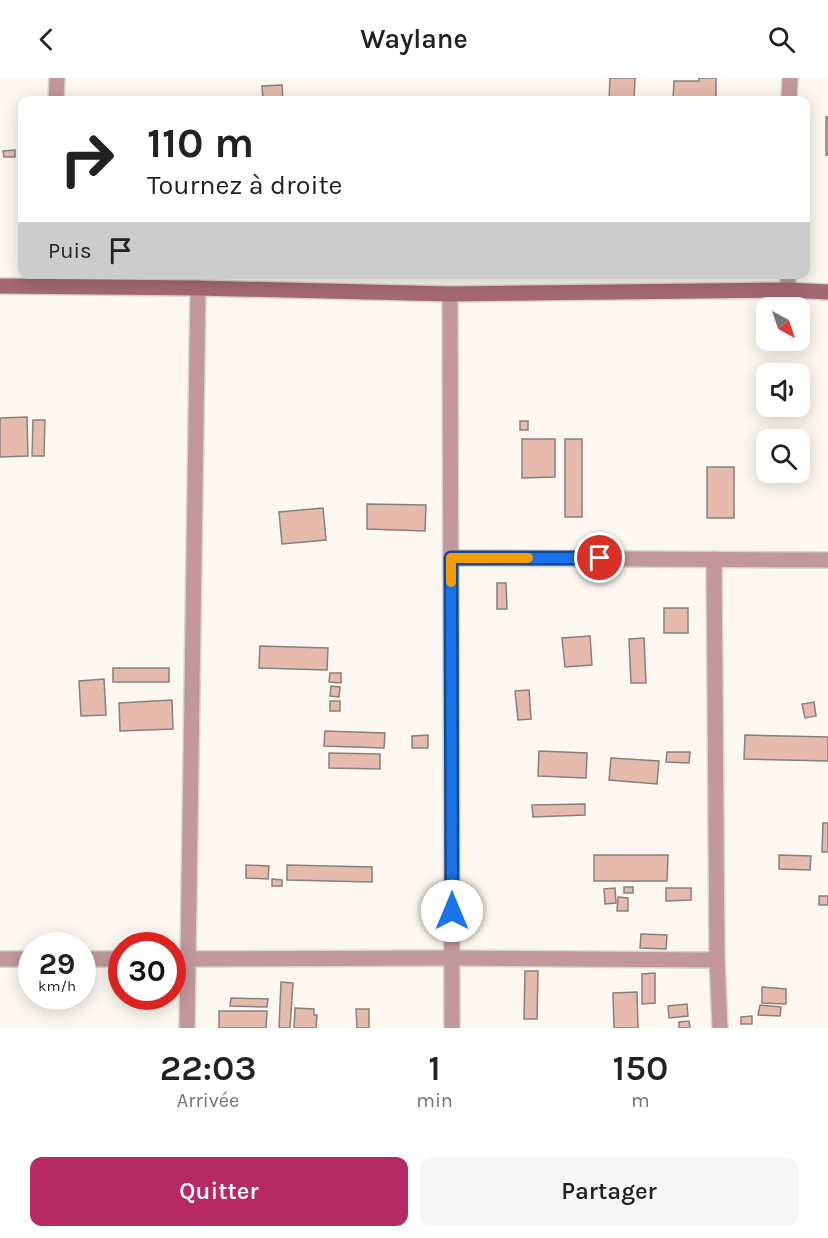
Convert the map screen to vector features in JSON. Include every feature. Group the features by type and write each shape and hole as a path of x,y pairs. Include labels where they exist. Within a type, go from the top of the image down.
{"street":[{"path":"56,96 57,78"},
{"path":"789,96 790,78"},
{"path":"0,286 54,280 198,288 450,294 788,282 828,292"},
{"path":"187,1028 198,288"},
{"path":"450,294 452,1028"},
{"path":"451,558 828,560"},
{"path":"714,559 717,960 720,1028"},
{"path":"0,959 18,959"},
{"path":"188,959 717,960"}],"building":[{"path":"610,78 635,78 634,96 609,96"},
{"path":"699,78 716,78 716,96 673,96 674,81 699,81"},
{"path":"282,85 283,96 263,96 262,86"},
{"path":"826,117 828,117 828,155 826,155"},
{"path":"15,150 15,157 4,157 3,151"},
{"path":"27,417 28,456 0,457 0,418"},
{"path":"33,420 45,420 44,456 32,456"},
{"path":"520,421 528,421 528,430 520,430"},
{"path":"522,439 555,439 555,477 522,478"},
{"path":"565,439 582,439 582,517 565,517"},
{"path":"707,467 734,467 734,518 707,518"},
{"path":"367,504 426,505 425,531 367,529"},
{"path":"323,508 326,540 282,544 279,512"},
{"path":"497,583 506,583 507,609 497,609"},
{"path":"664,608 688,608 688,633 664,633"},
{"path":"590,636 592,665 565,667 562,638"},
{"path":"644,638 646,683 631,683 629,639"},
{"path":"260,646 328,648 327,670 259,668"},
{"path":"113,668 169,668 169,682 113,682"},
{"path":"330,673 341,673 341,683 329,682"},
{"path":"104,679 106,715 81,716 79,681"},
{"path":"331,686 340,687 339,697 330,696"},
{"path":"529,690 531,719 518,720 515,691"},
{"path":"172,700 173,729 120,731 119,703"},
{"path":"330,701 340,701 340,711 330,711"},
{"path":"814,702 816,716 805,718 802,704"},
{"path":"325,731 385,733 384,748 324,746"},
{"path":"428,735 428,748 412,748 412,736"},
{"path":"745,735 828,737 828,761 744,759"},
{"path":"539,751 587,753 586,778 538,776"},
{"path":"667,752 690,752 689,763 666,762"},
{"path":"329,753 380,754 380,769 329,768"},
{"path":"611,758 659,761 657,784 609,780"},
{"path":"585,804 585,815 533,817 532,805"},
{"path":"823,823 828,823 828,852 822,852"},
{"path":"594,855 668,855 667,881 594,881"},
{"path":"779,855 811,856 810,870 779,869"},
{"path":"246,865 269,866 268,879 246,878"},
{"path":"287,865 372,867 372,882 287,880"},
{"path":"272,879 282,880 282,886 272,886"},
{"path":"624,887 633,887 633,893 624,893"},
{"path":"615,888 616,903 605,904 604,889"},
{"path":"666,888 691,888 691,900 666,901"},
{"path":"819,896 828,896 828,905 819,905"},
{"path":"618,897 628,898 628,911 617,911"},
{"path":"641,934 667,935 666,949 640,948"},
{"path":"525,971 538,971 537,1019 524,1019"},
{"path":"655,973 655,1003 642,1004 642,974"},
{"path":"281,982 293,983 290,1028 279,1028"},
{"path":"762,987 786,989 786,1004 762,1003"},
{"path":"637,992 638,1028 614,1028 613,993"},
{"path":"231,998 268,999 267,1007 230,1006"},
{"path":"687,1004 688,1016 669,1018 668,1006"},
{"path":"760,1005 781,1007 780,1016 758,1015"},
{"path":"295,1008 314,1009 314,1015 317,1015 316,1028 294,1028"},
{"path":"356,1009 369,1009 369,1028 357,1028"},
{"path":"219,1011 267,1011 266,1028 219,1028"},
{"path":"752,1016 752,1024 741,1024 741,1017"},
{"path":"689,1021 690,1028 679,1028 679,1022"}],"slow traffic":[{"path":"451,582 451,558 528,558"}],"route":[{"path":"452,911 451,558 600,558"}]}
